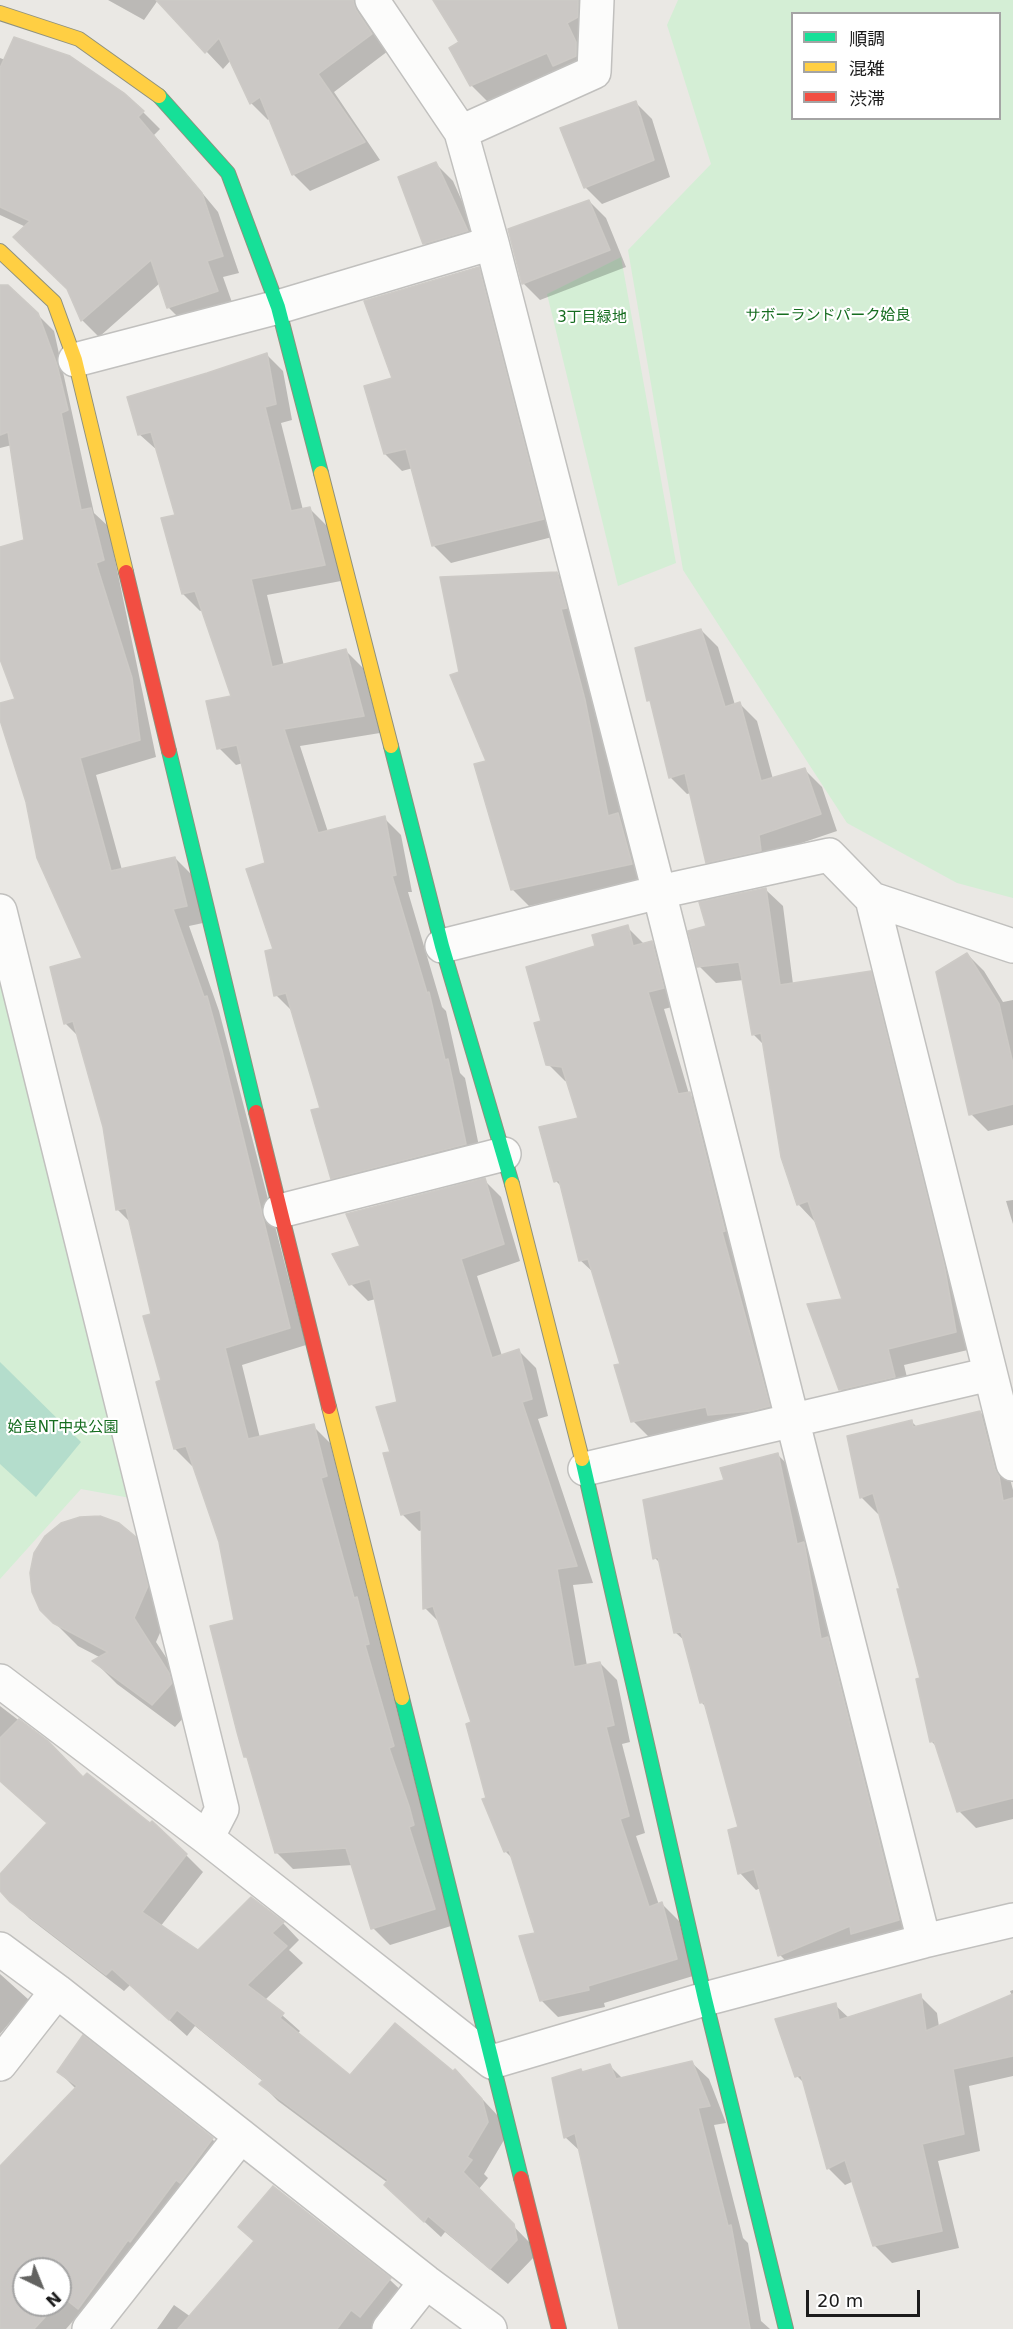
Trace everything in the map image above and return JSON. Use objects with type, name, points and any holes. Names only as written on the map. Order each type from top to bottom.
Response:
[{"type":"street","points":[[372,0],[461,132],[492,243],[659,892],[924,1941]]},
{"type":"street","points":[[461,132],[594,72],[597,0]]},
{"type":"street","points":[[0,13],[79,39],[157,94],[228,173],[278,307],[442,946],[504,1154],[585,1469],[705,1999],[786,2329]]},
{"type":"street","points":[[75,360],[278,307],[492,243]]},
{"type":"street","points":[[0,251],[54,302],[75,360],[280,1211],[559,2329]]},
{"type":"street","points":[[442,946],[659,892],[829,855],[872,899],[1013,946]]},
{"type":"street","points":[[872,899],[1013,1464]]},
{"type":"street","points":[[0,911],[222,1809],[207,1838]]},
{"type":"street","points":[[280,1211],[504,1154]]},
{"type":"street","points":[[585,1469],[990,1374]]},
{"type":"street","points":[[2,1686],[207,1838],[492,2062]]},
{"type":"street","points":[[492,2062],[705,1999],[1013,1920]]},
{"type":"street","points":[[0,1949],[57,1991],[426,2282],[490,2329]]},
{"type":"street","points":[[0,2064],[57,1991]]},
{"type":"street","points":[[89,2329],[241,2136]]},
{"type":"street","points":[[389,2329],[426,2282]]},
{"type":"green space","name":"サボーランドパーク姶良","points":[[678,0],[1013,0],[1013,898],[957,883],[847,823],[683,570],[628,250],[711,164],[667,25]]},
{"type":"green space","name":"3丁目緑地","points":[[621,257],[676,563],[618,586],[547,294]]},
{"type":"green space","name":"姶良NT中央公園","points":[[0,936],[147,1501],[81,1489],[0,1579]]},
{"type":"green space","points":[[0,1362],[81,1442],[36,1497],[0,1464]]},
{"type":"building","points":[[156,0],[353,0],[356,10],[372,34],[318,74],[365,142],[292,175],[260,97],[250,104],[219,38],[205,53]]},
{"type":"building","points":[[433,0],[578,0],[578,17],[567,23],[576,42],[576,56],[553,66],[547,53],[470,86],[449,48],[459,42]]},
{"type":"building","points":[[14,37],[70,56],[124,93],[144,111],[138,117],[202,193],[223,256],[207,261],[218,291],[167,308],[151,260],[81,321],[67,289],[13,237],[30,221],[0,207],[0,68]]},
{"type":"building","points":[[636,101],[654,160],[584,188],[560,128]]},
{"type":"building","points":[[436,162],[468,231],[423,244],[398,177]]},
{"type":"building","points":[[589,200],[610,250],[522,284],[508,229]]},
{"type":"building","points":[[479,267],[544,519],[432,546],[406,449],[384,454],[364,386],[392,378],[364,301]]},
{"type":"building","points":[[0,285],[8,285],[38,313],[57,365],[68,410],[61,413],[81,510],[91,508],[104,560],[96,563],[132,678],[140,740],[80,758],[111,871],[175,857],[187,906],[173,909],[204,997],[207,996],[290,1328],[225,1348],[248,1439],[314,1424],[327,1476],[321,1478],[354,1598],[357,1597],[369,1644],[365,1645],[394,1746],[389,1748],[409,1806],[414,1825],[409,1827],[435,1909],[371,1929],[346,1848],[275,1853],[247,1757],[244,1757],[210,1626],[234,1620],[219,1542],[186,1446],[174,1449],[156,1382],[161,1380],[143,1316],[151,1314],[126,1208],[116,1210],[103,1127],[73,1021],[64,1024],[50,967],[82,958],[37,858],[26,802],[0,720],[0,703],[15,699],[0,659],[0,547],[24,540],[8,432],[0,435]]},
{"type":"building","points":[[267,353],[276,404],[265,407],[291,511],[310,507],[325,565],[251,579],[272,667],[346,649],[364,716],[284,729],[318,833],[385,816],[396,875],[392,876],[427,993],[429,992],[445,1060],[448,1059],[466,1144],[331,1179],[311,1110],[320,1108],[286,993],[274,996],[265,951],[273,949],[246,869],[265,863],[237,745],[217,749],[206,701],[231,696],[195,591],[182,594],[161,518],[175,515],[151,432],[138,435],[127,397]]},
{"type":"building","points":[[557,572],[567,608],[561,609],[585,700],[608,816],[618,813],[632,864],[511,890],[474,764],[486,761],[450,675],[459,672],[440,577]]},
{"type":"building","points":[[701,629],[725,707],[740,702],[761,781],[805,768],[821,814],[759,835],[761,851],[706,863],[685,773],[669,778],[650,700],[647,701],[635,648]]},
{"type":"building","points":[[766,888],[780,985],[871,971],[944,1264],[956,1332],[888,1349],[895,1377],[839,1390],[807,1304],[842,1299],[808,1201],[797,1205],[781,1157],[761,1033],[752,1035],[739,962],[697,967],[688,931],[706,926],[699,902]]},
{"type":"building","points":[[628,925],[633,946],[652,941],[664,988],[648,992],[678,1094],[690,1092],[725,1231],[722,1232],[770,1406],[751,1411],[708,1415],[706,1407],[631,1422],[614,1365],[620,1364],[588,1259],[579,1261],[559,1180],[554,1182],[539,1127],[578,1118],[562,1067],[546,1065],[534,1023],[541,1021],[526,967],[595,946],[592,935]]},
{"type":"building","points":[[967,953],[999,1004],[1013,1064],[1013,1104],[969,1115],[936,972]]},
{"type":"building","points":[[485,1178],[504,1244],[461,1259],[492,1358],[519,1349],[532,1399],[522,1402],[577,1566],[557,1569],[574,1667],[600,1662],[614,1725],[606,1727],[629,1816],[620,1819],[649,1907],[662,1902],[677,1959],[588,1986],[589,1990],[540,2001],[519,1936],[535,1933],[509,1850],[504,1852],[482,1799],[486,1798],[466,1724],[471,1722],[433,1606],[423,1609],[421,1510],[401,1515],[383,1453],[390,1452],[376,1407],[397,1402],[370,1279],[349,1285],[332,1254],[360,1246],[346,1214]]},
{"type":"building","points":[[980,1411],[995,1469],[999,1476],[1003,1501],[1013,1498],[1013,1798],[957,1812],[934,1741],[930,1742],[916,1679],[920,1678],[897,1589],[900,1589],[873,1493],[860,1498],[847,1436],[912,1420],[913,1427]]},
{"type":"building","points":[[778,1453],[797,1544],[804,1542],[821,1639],[828,1637],[899,1920],[851,1934],[850,1926],[778,1956],[754,1869],[738,1874],[728,1830],[738,1827],[704,1702],[700,1703],[681,1632],[674,1633],[658,1557],[653,1559],[643,1500],[724,1480],[720,1468]]},
{"type":"building","points":[[100,1516],[119,1523],[136,1537],[148,1586],[134,1618],[169,1673],[172,1683],[152,1705],[92,1661],[108,1652],[53,1623],[40,1610],[32,1592],[30,1573],[34,1553],[45,1536],[61,1523],[80,1517]]},
{"type":"building","points":[[19,1719],[48,1741],[83,1777],[87,1773],[150,1823],[152,1821],[187,1854],[142,1912],[198,1950],[251,1897],[284,1922],[272,1933],[287,1946],[247,1985],[284,2013],[280,2018],[350,2075],[395,2023],[453,2071],[455,2069],[482,2099],[488,2122],[467,2157],[472,2160],[463,2172],[514,2224],[517,2240],[490,2269],[428,2216],[424,2222],[384,2185],[388,2180],[259,2084],[263,2080],[177,2010],[169,2020],[112,1969],[106,1975],[10,1902],[0,1891],[0,1874],[47,1823],[0,1781],[0,1738]]},
{"type":"building","points":[[921,1994],[926,2031],[1013,1994],[1013,2056],[953,2069],[964,2134],[922,2144],[942,2231],[873,2246],[845,2160],[827,2169],[801,2075],[795,2077],[775,2019],[836,2003],[839,2020]]},
{"type":"building","points":[[83,2035],[213,2138],[180,2183],[176,2180],[130,2242],[128,2240],[78,2309],[72,2304],[72,2257],[12,2257],[12,2317],[45,2317],[34,2329],[0,2329],[0,2166],[77,2086],[57,2072]]},
{"type":"building","points":[[692,2061],[710,2106],[698,2108],[728,2226],[731,2225],[750,2329],[619,2329],[575,2133],[564,2138],[552,2078],[581,2069],[582,2072],[610,2064],[616,2079]]},
{"type":"building","points":[[273,2186],[391,2278],[360,2317],[351,2310],[337,2329],[178,2329],[254,2241],[238,2227]]},
{"type":"traffic: fast","points":[[159,96],[228,173],[278,307],[321,473]]},
{"type":"traffic: fast","points":[[391,746],[442,946],[512,1184]]},
{"type":"traffic: fast","points":[[169,751],[256,1112]]},
{"type":"traffic: fast","points":[[582,1459],[705,1999],[786,2329]]},
{"type":"traffic: fast","points":[[402,1698],[521,2178]]},
{"type":"traffic: slow","points":[[0,13],[79,39],[159,96]]},
{"type":"traffic: slow","points":[[0,251],[54,302],[75,360],[126,572]]},
{"type":"traffic: slow","points":[[321,473],[391,746]]},
{"type":"traffic: slow","points":[[512,1184],[582,1459]]},
{"type":"traffic: slow","points":[[329,1407],[402,1698]]},
{"type":"traffic: jam","points":[[126,572],[169,751]]},
{"type":"traffic: jam","points":[[256,1112],[329,1407]]},
{"type":"traffic: jam","points":[[521,2178],[559,2329]]}]
